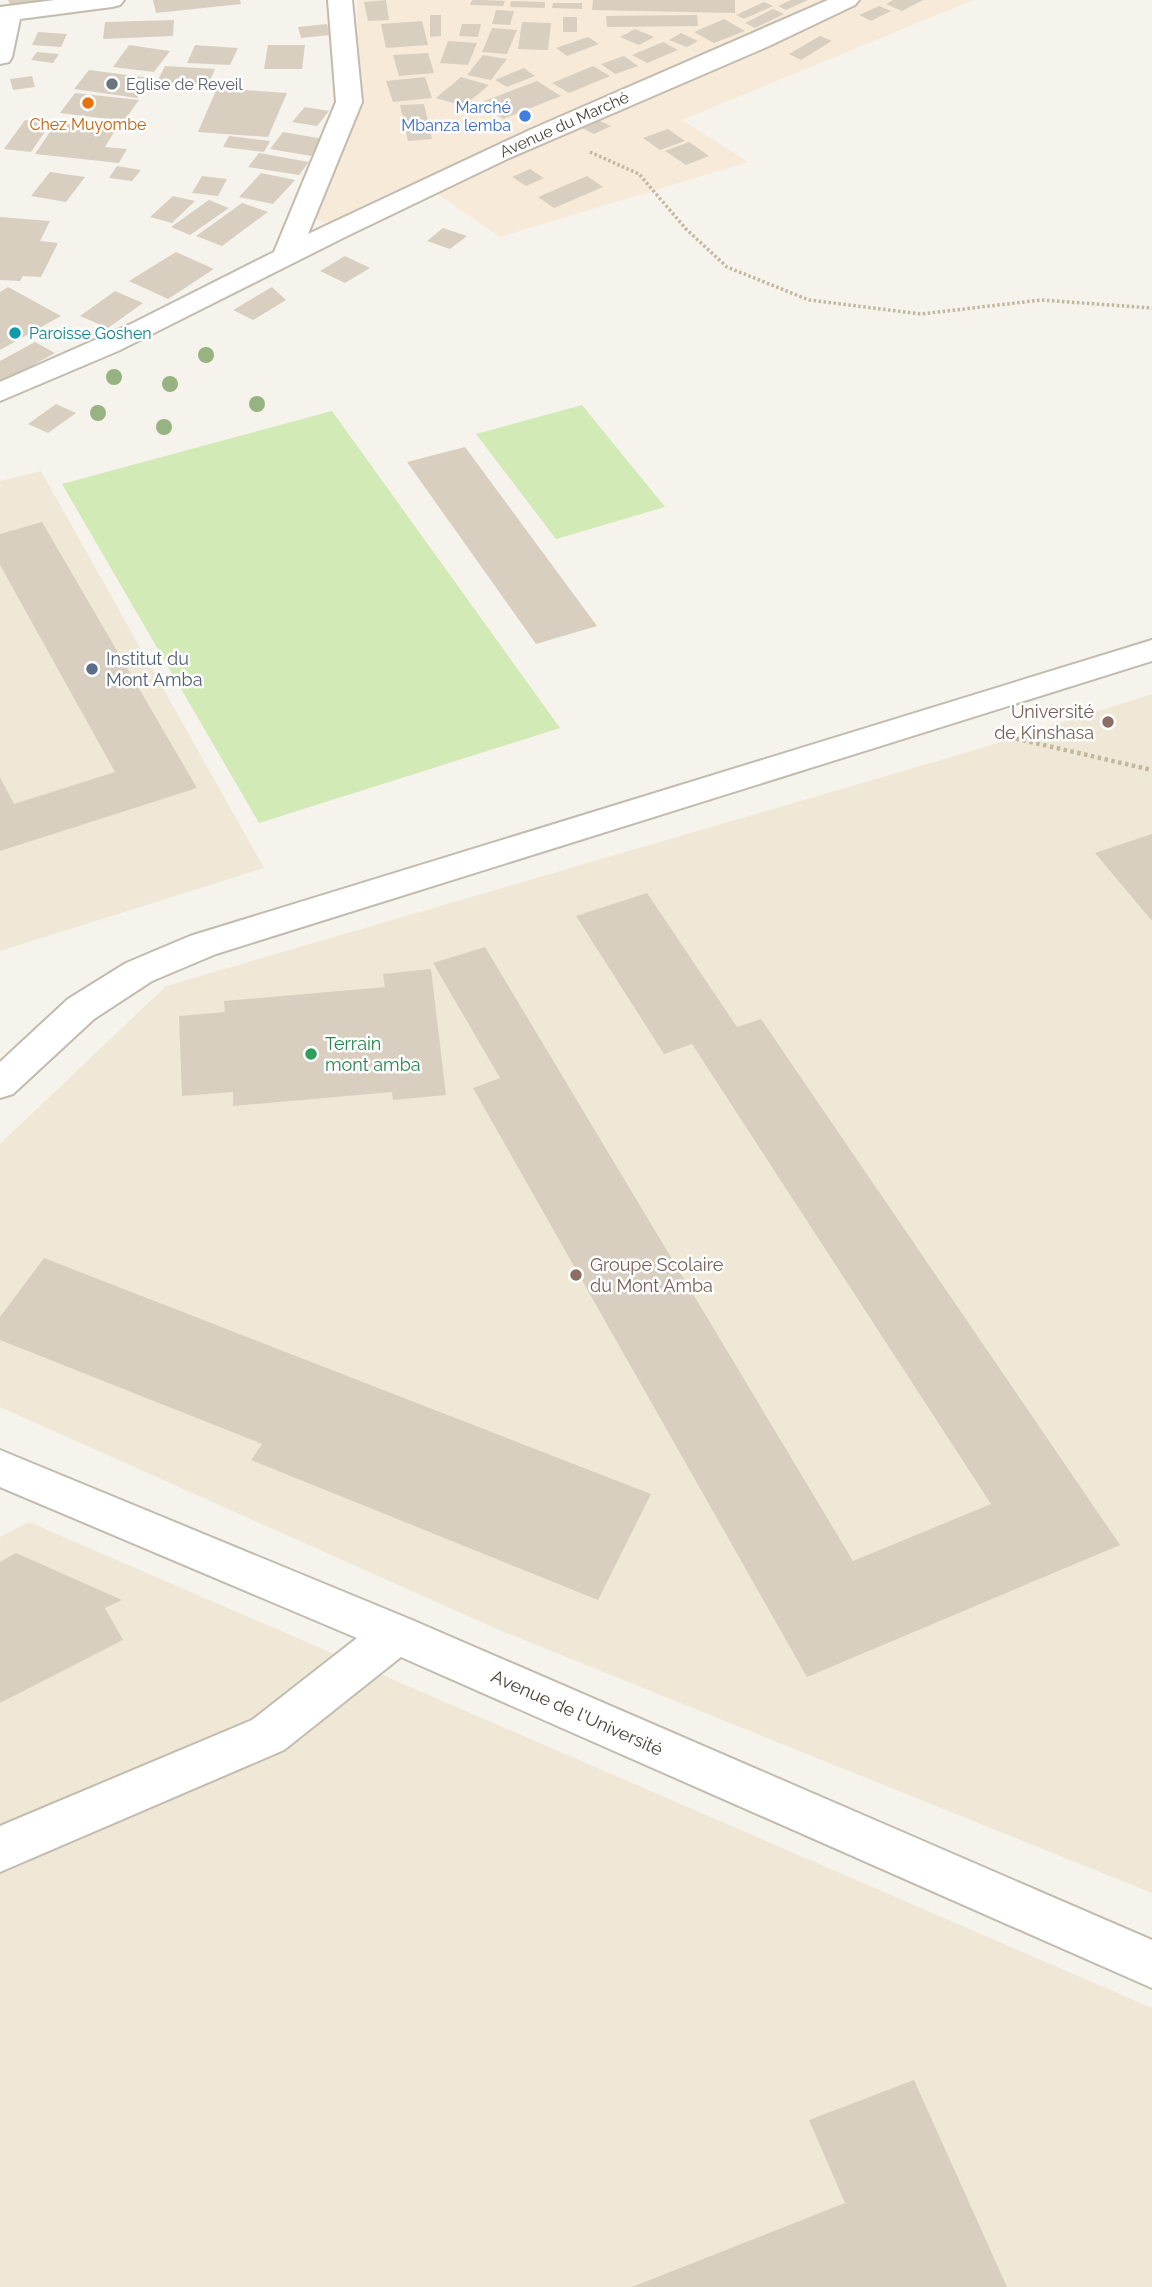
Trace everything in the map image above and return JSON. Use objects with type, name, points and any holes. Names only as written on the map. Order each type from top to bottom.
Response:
[{"type":"street","points":[[0,57],[5,14],[112,0]]},
{"type":"street","points":[[285,257],[349,102],[340,0]]},
{"type":"street","name":"Avenue du Marché","points":[[0,392],[78,362],[285,257],[534,138],[639,90],[772,37],[847,0]]},
{"type":"street","points":[[0,1084],[81,1009],[139,972],[203,945],[1152,650]]},
{"type":"street","name":"Avenue de l'Université","points":[[0,1468],[396,1634],[1152,1964]]},
{"type":"street","points":[[0,1849],[268,1735],[396,1634]]},
{"type":"path","points":[[534,138],[591,153],[639,174],[686,229],[727,267],[809,300],[921,314],[1041,300],[1152,308]]},
{"type":"path","points":[[933,719],[1152,770]]},
{"type":"shaded area","name":"Marché Mbanza lemba","points":[[357,0],[973,0],[682,120],[748,162],[500,237],[419,181],[327,225],[313,217],[360,111]]},
{"type":"shaded area","points":[[41,471],[264,868],[0,951],[0,481]]},
{"type":"shaded area","name":"Groupe Scolaire du Mont Amba","points":[[1152,694],[1152,1893],[499,1630],[0,1407],[0,1144],[166,986],[975,750]]},
{"type":"shaded area","points":[[29,1522],[1152,2008],[1152,2287],[0,2287],[0,1537]]},
{"type":"green space","points":[[582,405],[665,507],[556,539],[476,434]]},
{"type":"green space","points":[[332,411],[560,728],[259,823],[62,484]]},
{"type":"building","points":[[8,0],[53,0],[53,1],[12,8]]},
{"type":"building","points":[[153,0],[240,0],[241,4],[156,13]]},
{"type":"building","points":[[386,0],[389,20],[368,21],[364,2]]},
{"type":"building","points":[[472,0],[505,1],[503,6],[470,5]]},
{"type":"building","points":[[593,0],[735,0],[735,13],[592,10]]},
{"type":"building","points":[[791,0],[808,0],[786,10],[778,6]]},
{"type":"building","points":[[893,0],[923,0],[902,11],[886,4]]},
{"type":"building","points":[[511,1],[545,2],[545,8],[510,7]]},
{"type":"building","points":[[764,2],[773,6],[744,19],[736,15]]},
{"type":"building","points":[[553,3],[582,3],[582,9],[552,8]]},
{"type":"building","points":[[879,6],[891,11],[871,21],[859,15]]},
{"type":"building","points":[[773,9],[784,14],[755,28],[745,23]]},
{"type":"building","points":[[496,10],[514,11],[510,25],[492,24]]},
{"type":"building","points":[[430,15],[441,15],[441,36],[430,37]]},
{"type":"building","points":[[697,15],[698,26],[607,27],[606,16]]},
{"type":"building","points":[[563,17],[577,17],[577,32],[563,32]]},
{"type":"building","points":[[724,19],[745,31],[714,43],[694,32]]},
{"type":"building","points":[[174,20],[173,36],[103,39],[105,22]]},
{"type":"building","points":[[422,21],[428,45],[386,48],[381,24]]},
{"type":"building","points":[[522,22],[551,23],[548,50],[518,49]]},
{"type":"building","points":[[327,24],[330,35],[301,38],[298,27]]},
{"type":"building","points":[[462,24],[481,24],[478,37],[459,36]]},
{"type":"building","points":[[492,28],[517,30],[507,54],[482,52]]},
{"type":"building","points":[[635,29],[654,37],[639,45],[620,37]]},
{"type":"building","points":[[38,32],[67,34],[61,47],[32,45]]},
{"type":"building","points":[[681,33],[698,41],[687,47],[669,40]]},
{"type":"building","points":[[820,36],[832,41],[801,60],[789,54]]},
{"type":"building","points":[[588,37],[599,44],[567,56],[556,48]]},
{"type":"building","points":[[448,41],[477,43],[468,65],[440,63]]},
{"type":"building","points":[[663,42],[678,50],[647,63],[632,55]]},
{"type":"building","points":[[129,45],[170,51],[154,72],[113,67]]},
{"type":"building","points":[[195,45],[238,48],[230,65],[187,63]]},
{"type":"building","points":[[268,45],[305,45],[302,69],[264,69]]},
{"type":"building","points":[[37,52],[59,54],[53,63],[31,60]]},
{"type":"building","points":[[428,53],[434,73],[399,76],[393,55]]},
{"type":"building","points":[[483,55],[507,59],[491,80],[467,75]]},
{"type":"building","points":[[624,56],[638,66],[615,74],[601,64]]},
{"type":"building","points":[[165,66],[215,69],[208,85],[157,82]]},
{"type":"building","points":[[593,66],[610,76],[569,93],[552,83]]},
{"type":"building","points":[[524,68],[535,76],[507,87],[495,80]]},
{"type":"building","name":"Eglise de Reveil","points":[[89,70],[151,78],[137,98],[74,89]]},
{"type":"building","points":[[32,76],[35,87],[13,90],[10,79]]},
{"type":"building","points":[[425,77],[432,98],[393,102],[386,81]]},
{"type":"building","points":[[461,77],[489,85],[464,106],[436,98]]},
{"type":"building","points":[[537,81],[561,96],[503,119],[479,103]]},
{"type":"building","points":[[217,88],[287,93],[268,137],[198,132]]},
{"type":"building","points":[[75,93],[139,100],[124,121],[60,113]]},
{"type":"building","points":[[424,104],[432,139],[408,141],[400,105]]},
{"type":"building","points":[[305,107],[329,111],[317,126],[292,122]]},
{"type":"building","points":[[25,120],[51,123],[31,152],[4,149]]},
{"type":"building","points":[[598,120],[611,126],[594,134],[582,128]]},
{"type":"building","points":[[56,123],[116,129],[105,147],[127,149],[119,163],[35,154]]},
{"type":"building","points":[[668,129],[685,141],[660,150],[643,138]]},
{"type":"building","points":[[283,132],[324,139],[311,156],[270,149]]},
{"type":"building","points":[[229,136],[270,141],[264,152],[223,147]]},
{"type":"building","points":[[689,142],[709,156],[686,165],[665,151]]},
{"type":"building","points":[[259,153],[309,162],[299,175],[248,167]]},
{"type":"building","points":[[117,166],[141,170],[132,181],[109,178]]},
{"type":"building","points":[[530,169],[544,178],[526,186],[512,177]]},
{"type":"building","points":[[50,172],[85,177],[66,202],[31,196]]},
{"type":"building","points":[[261,173],[295,180],[273,204],[239,197]]},
{"type":"building","points":[[202,176],[227,179],[218,196],[192,193]]},
{"type":"building","points":[[587,176],[603,187],[554,208],[538,197]]},
{"type":"building","points":[[173,196],[195,201],[172,223],[150,217]]},
{"type":"building","points":[[209,200],[229,208],[190,235],[171,227]]},
{"type":"building","points":[[242,203],[268,212],[222,246],[196,236]]},
{"type":"building","points":[[0,217],[50,221],[40,241],[58,243],[41,277],[23,276],[20,281],[0,280]]},
{"type":"building","points":[[443,228],[467,236],[450,249],[427,241]]},
{"type":"building","points":[[176,252],[214,269],[168,299],[129,281]]},
{"type":"building","points":[[345,256],[370,268],[345,283],[320,271]]},
{"type":"building","name":"Paroisse Goshen","points":[[8,287],[61,316],[0,350],[0,292]]},
{"type":"building","points":[[272,287],[286,300],[253,320],[233,310]]},
{"type":"building","points":[[115,291],[143,303],[108,328],[80,316]]},
{"type":"building","points":[[35,342],[55,353],[0,383],[0,361]]},
{"type":"building","points":[[56,404],[76,413],[48,433],[28,424]]},
{"type":"building","points":[[465,447],[597,626],[536,644],[407,462]]},
{"type":"building","name":"Institut du Mont Amba","points":[[42,522],[197,788],[0,851],[0,777],[14,804],[115,772],[0,565],[0,534]]},
{"type":"building","points":[[1152,834],[1152,921],[1095,853]]},
{"type":"building","points":[[647,893],[737,1027],[761,1019],[1120,1545],[807,1677],[473,1088],[500,1078],[433,963],[485,947],[853,1561],[991,1504],[692,1044],[664,1054],[576,916]]},
{"type":"building","name":"Terrain mont amba","points":[[431,969],[446,1095],[393,1100],[392,1092],[233,1106],[233,1092],[182,1096],[179,1016],[225,1012],[224,1001],[385,987],[383,974]]},
{"type":"building","points":[[44,1258],[651,1494],[598,1600],[251,1460],[262,1444],[0,1340],[0,1317]]},
{"type":"building","points":[[16,1553],[122,1600],[105,1608],[123,1640],[0,1703],[0,1562]]},
{"type":"building","points":[[914,2080],[1007,2287],[632,2287],[845,2203],[809,2120]]},
{"type":"place","name":"Eglise de Reveil","points":[[112,84]]},
{"type":"place","name":"Chez Muyombe","points":[[88,103]]},
{"type":"place","name":"Marché Mbanza lemba","points":[[525,116]]},
{"type":"place","name":"Paroisse Goshen","points":[[15,333]]},
{"type":"place","name":"Institut du Mont Amba","points":[[92,669]]},
{"type":"place","name":"Université de Kinshasa","points":[[1108,722]]},
{"type":"place","name":"Terrain mont amba","points":[[311,1054]]},
{"type":"place","name":"Groupe Scolaire du Mont Amba","points":[[576,1275]]}]
